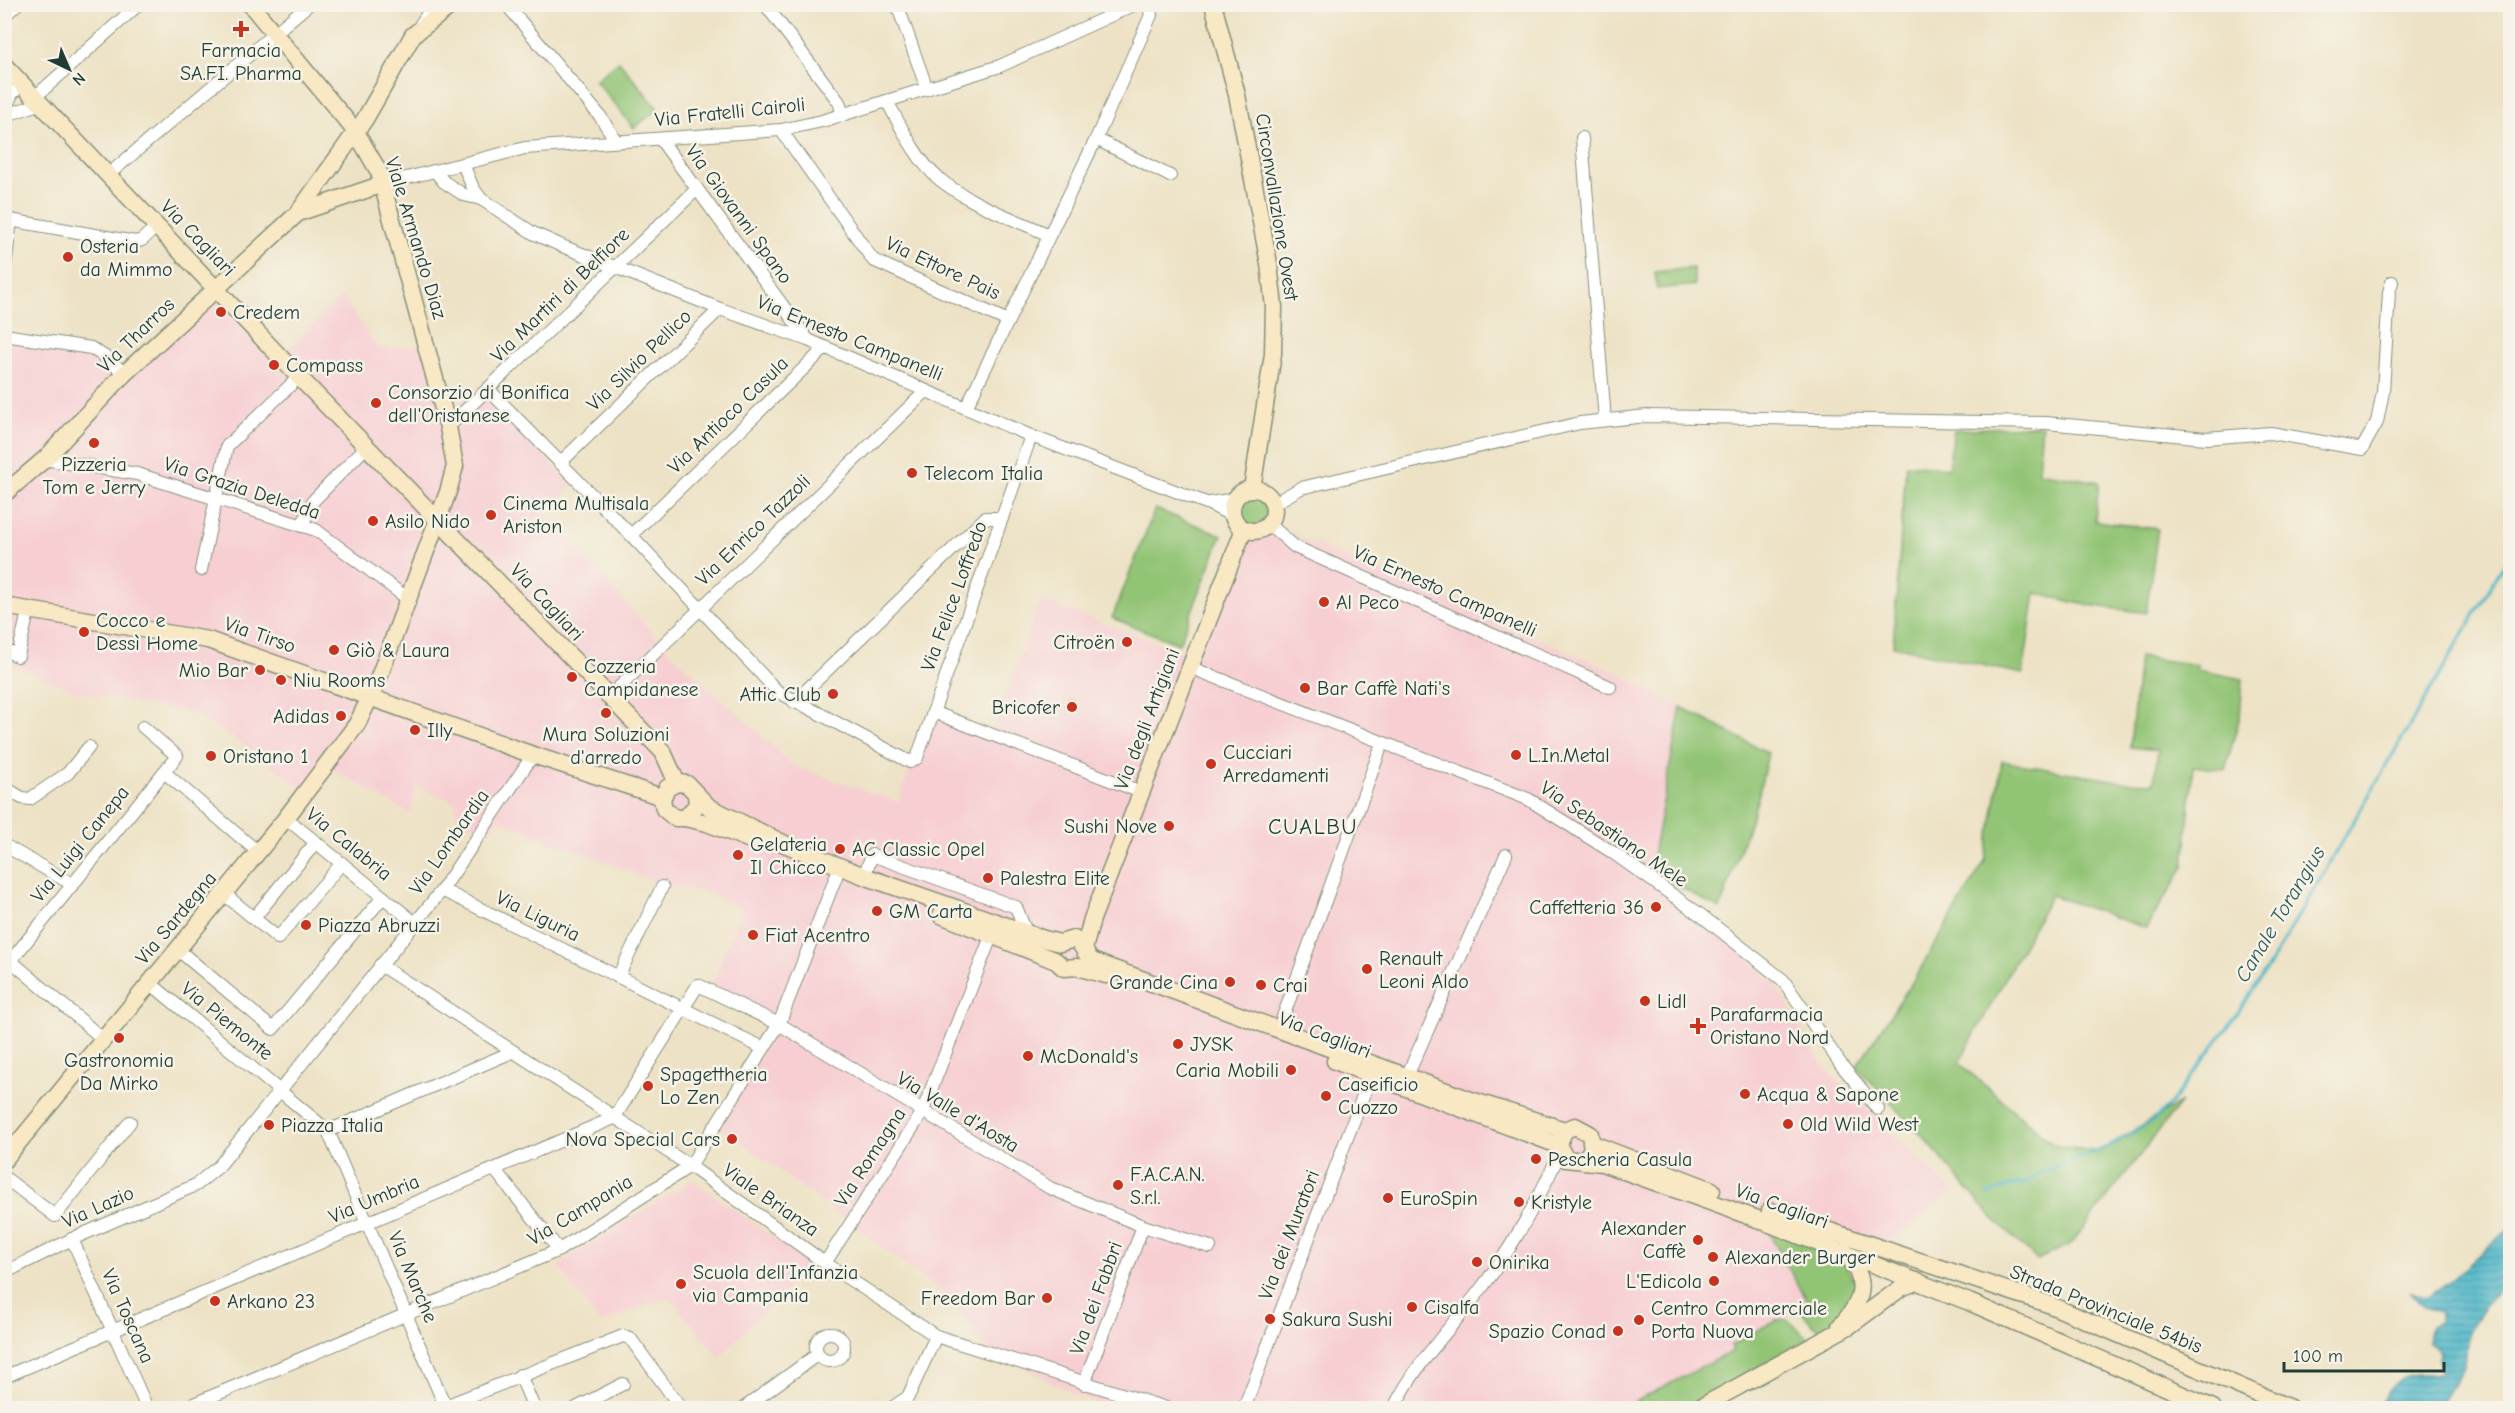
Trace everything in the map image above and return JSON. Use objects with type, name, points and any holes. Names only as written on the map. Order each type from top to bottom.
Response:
[{"type":"main road","name":"Viale Armando Diaz","points":[[250,4],[356,132],[383,184],[448,427],[455,466],[408,599]]},
{"type":"main road","points":[[413,35],[453,4]]},
{"type":"main road","name":"Circonvallazione Ovest","points":[[1213,4],[1237,95],[1269,264],[1274,307],[1273,354],[1252,489]]},
{"type":"main road","name":"Via Tharros","points":[[6,493],[44,459],[124,374],[298,213],[356,132],[413,35]]},
{"type":"main road","name":"Via Cagliari","points":[[4,65],[299,377],[438,518],[608,698],[663,752],[677,783]]},
{"type":"main road","name":"Via Tharros","points":[[298,213],[383,184]]},
{"type":"main road","points":[[314,190],[316,201],[325,204]]},
{"type":"main road","points":[[1252,489],[1265,493],[1273,504],[1274,514],[1269,524],[1257,531],[1237,515],[1242,492],[1252,489]]},
{"type":"main road","name":"Via degli Artigiani","points":[[1082,957],[1090,924],[1189,667],[1237,515]]},
{"type":"main road","name":"Via Sardegna","points":[[4,1160],[336,756],[371,697],[408,599]]},
{"type":"main road","name":"Via Tirso","points":[[4,606],[28,612],[208,640],[533,755],[662,797]]},
{"type":"main road","points":[[677,783],[687,784],[696,794],[697,805],[685,818],[675,818],[667,813],[662,804],[662,797],[667,788],[677,783]]},
{"type":"main road","name":"Via Cagliari","points":[[696,794],[709,807],[749,829],[864,876],[1027,934],[1063,941],[1077,941],[1082,957],[1141,988],[1371,1075],[1561,1142]]},
{"type":"main road","name":"Via Cagliari","points":[[685,818],[707,823],[992,934],[1056,960],[1065,968],[1082,957],[1092,960],[1468,1099],[1561,1142],[1566,1159],[1602,1163],[1836,1244]]},
{"type":"main road","points":[[1056,960],[1055,953],[1063,941],[1090,924]]},
{"type":"main road","name":"Via Cagliari","points":[[1561,1142],[1581,1127],[1590,1134],[1593,1144],[1836,1244]]},
{"type":"main road","points":[[1580,1160],[1592,1150],[1593,1144]]},
{"type":"main road","points":[[1836,1244],[2213,1408]]},
{"type":"main road","points":[[1833,1334],[1853,1312],[1861,1287],[1858,1269],[1836,1244]]},
{"type":"main road","name":"Strada Provinciale 54bis","points":[[1836,1244],[1978,1282],[2048,1304],[2290,1408]]},
{"type":"main road","points":[[1699,1408],[1849,1326],[1901,1288],[1917,1281]]},
{"type":"street","points":[[4,16],[17,4]]},
{"type":"street","points":[[4,116],[33,106],[37,99],[139,4]]},
{"type":"street","points":[[108,176],[309,4]]},
{"type":"street","points":[[413,35],[434,4]]},
{"type":"street","points":[[506,4],[600,116],[616,141]]},
{"type":"street","points":[[765,4],[839,102],[843,115]]},
{"type":"street","points":[[897,4],[927,88]]},
{"type":"street","name":"Via Fratelli Cairoli","points":[[383,184],[525,148],[781,130],[843,115],[1000,66],[1136,4]]},
{"type":"street","points":[[966,408],[1096,139],[1151,15],[1148,4]]},
{"type":"street","points":[[4,111],[12,94],[22,83]]},
{"type":"street","points":[[887,101],[906,137],[937,178],[964,195],[1049,235]]},
{"type":"street","name":"Via Ettore Pais","points":[[781,130],[873,260],[1008,321]]},
{"type":"street","points":[[1582,138],[1605,420]]},
{"type":"street","points":[[1096,139],[1170,176]]},
{"type":"street","name":"Via Giovanni Spano","points":[[661,140],[808,340]]},
{"type":"street","name":"Via Ernesto Campanelli","points":[[463,164],[473,188],[482,199],[534,233],[616,269],[808,340],[1031,436],[1237,515]]},
{"type":"street","name":"Via Ernesto Campanelli","points":[[435,171],[444,182],[464,195],[482,199]]},
{"type":"street","name":"Via Martiri di Belfiore","points":[[448,427],[616,269],[697,189]]},
{"type":"street","points":[[4,274],[8,219],[135,242],[142,240],[157,226]]},
{"type":"street","points":[[1273,504],[1301,488],[1580,423],[1647,416],[2046,423],[2206,438],[2271,433],[2362,450],[2377,422],[2383,392],[2389,292],[2392,282]]},
{"type":"street","name":"Via Silvio Pellico","points":[[560,463],[720,309]]},
{"type":"street","points":[[4,334],[91,348],[110,360],[124,374]]},
{"type":"street","name":"Via Antioco Casula","points":[[631,535],[825,348]]},
{"type":"street","points":[[201,570],[227,446],[299,377]]},
{"type":"street","points":[[489,390],[631,535],[777,691],[794,702],[985,518],[1002,518]]},
{"type":"street","name":"Via Enrico Tazzoli","points":[[608,698],[926,391]]},
{"type":"street","name":"Via Felice Loffredo","points":[[794,702],[908,762],[917,758],[1031,436]]},
{"type":"street","points":[[302,526],[313,501],[367,446]]},
{"type":"street","name":"Via Grazia Deledda","points":[[44,459],[137,474],[216,501],[316,530],[408,599]]},
{"type":"street","name":"Via Ernesto Campanelli","points":[[1269,524],[1295,547],[1611,687]]},
{"type":"street","points":[[4,650],[18,656],[28,612]]},
{"type":"street","name":"Via Sebastiano Mele","points":[[1189,667],[1527,799],[1612,852],[1702,916],[1784,980],[1842,1066],[1878,1108]]},
{"type":"street","points":[[933,712],[1141,792]]},
{"type":"street","name":"Via Luigi Canepa","points":[[7,962],[177,756],[143,727]]},
{"type":"street","points":[[1279,1028],[1382,744]]},
{"type":"street","points":[[4,787],[22,798],[30,798],[68,773],[89,747]]},
{"type":"street","name":"Via Lombardia","points":[[281,1090],[441,890],[533,755]]},
{"type":"street","points":[[164,772],[258,852]]},
{"type":"street","name":"Via Calabria","points":[[286,818],[415,923]]},
{"type":"street","points":[[254,918],[316,842]]},
{"type":"street","points":[[4,845],[72,884]]},
{"type":"street","points":[[1407,1076],[1506,855]]},
{"type":"street","points":[[223,893],[278,938],[342,863]]},
{"type":"street","name":"Via Campania","points":[[184,1408],[559,1250],[690,1166],[779,1024],[837,874]]},
{"type":"street","points":[[618,977],[662,887]]},
{"type":"street","name":"Via Liguria","points":[[441,890],[764,1048]]},
{"type":"street","points":[[177,949],[273,1029],[383,897]]},
{"type":"street","name":"Via Romagna","points":[[825,1263],[922,1113],[992,934]]},
{"type":"street","points":[[7,962],[103,1039]]},
{"type":"street","name":"Viale Brianza","points":[[380,965],[690,1166],[825,1263],[936,1336],[1166,1408]]},
{"type":"street","name":"Via Piemonte","points":[[149,982],[281,1090]]},
{"type":"street","name":"Via Valle d'Aosta","points":[[683,1008],[698,985],[779,1024],[922,1113],[1050,1188],[1143,1226],[1210,1247]]},
{"type":"street","points":[[614,1118],[683,1008]]},
{"type":"street","points":[[281,1090],[328,1131],[513,1052]]},
{"type":"street","name":"Via dei Muratori","points":[[1244,1408],[1371,1075]]},
{"type":"street","name":"Via Lazio","points":[[4,1273],[72,1239],[196,1185],[207,1177],[281,1090]]},
{"type":"street","name":"Via Umbria","points":[[4,1377],[614,1118]]},
{"type":"street","points":[[4,1177],[55,1216],[130,1122]]},
{"type":"street","name":"Via Marche","points":[[328,1131],[408,1314],[442,1407]]},
{"type":"street","points":[[1394,1408],[1411,1378],[1479,1292],[1549,1176],[1561,1142]]},
{"type":"street","points":[[1549,1176],[1580,1160]]},
{"type":"street","points":[[495,1170],[559,1250]]},
{"type":"street","name":"Via dei Fabbri","points":[[1084,1384],[1143,1226]]},
{"type":"street","name":"Via Toscana","points":[[72,1239],[147,1408]]},
{"type":"street","points":[[442,1407],[626,1336],[681,1408]]},
{"type":"street","points":[[892,1408],[908,1397],[936,1336]]},
{"type":"street","points":[[744,1408],[818,1354]]},
{"type":"street","points":[[520,1375],[534,1408]]},
{"type":"street","points":[[576,1408],[623,1384]]},
{"type":"shaded area","points":[[211,295],[277,360],[342,296],[379,349],[433,345],[453,410],[478,387],[572,486],[542,512],[671,653],[794,766],[898,802],[931,711],[991,734],[1040,600],[1193,656],[1246,515],[1612,670],[1681,707],[1650,871],[1775,983],[1822,1065],[1952,1191],[1892,1240],[1734,1354],[1631,1408],[1118,1408],[1082,1398],[986,1348],[946,1295],[714,1122],[779,1026],[711,985],[742,910],[710,893],[663,885],[498,819],[490,830],[456,820],[456,803],[417,786],[410,814],[331,768],[303,790],[252,750],[191,713],[73,691],[5,661],[5,337],[52,342],[128,374]]},
{"type":"shaded area","name":"Scuola dell'Infanzia via Campania","points":[[692,1180],[806,1261],[807,1268],[719,1357],[673,1302],[667,1300],[659,1300],[601,1324],[559,1268],[560,1263]]},
{"type":"green space","points":[[619,61],[658,109],[634,128],[595,80]]},
{"type":"green space","points":[[1693,268],[1695,285],[1657,289],[1655,272]]},
{"type":"green space","points":[[2042,425],[2038,472],[2099,482],[2095,521],[2158,529],[2146,613],[2081,604],[2035,593],[2023,674],[1893,646],[1906,464],[1948,468],[1954,430]]},
{"type":"green space","points":[[1251,498],[1257,499],[1265,507],[1265,519],[1257,527],[1251,528],[1245,527],[1237,519],[1236,513],[1237,507],[1245,499]]},
{"type":"green space","points":[[1155,509],[1222,535],[1179,644],[1112,618]]},
{"type":"green space","points":[[2139,657],[2198,665],[2197,670],[2243,679],[2240,716],[2225,770],[2193,766],[2184,867],[2146,928],[2051,895],[1959,1063],[2054,1145],[2098,1152],[2181,1102],[2071,1244],[2037,1260],[1991,1216],[1920,1133],[1856,1067],[1913,981],[1985,861],[2002,761],[2123,782],[2154,783],[2158,750],[2130,747]]},
{"type":"green space","points":[[1681,707],[1768,753],[1758,798],[1720,909],[1650,871]]},
{"type":"green space","points":[[1767,1229],[1841,1257],[1856,1284],[1838,1323],[1822,1333],[1801,1312],[1807,1302]]},
{"type":"green space","points":[[1787,1319],[1809,1339],[1684,1408],[1623,1408],[1733,1351],[1731,1345],[1776,1320]]},
{"type":"water","points":[[2510,1227],[2510,1277],[2502,1283],[2468,1332],[2465,1365],[2439,1408],[2377,1408],[2388,1391],[2406,1376],[2435,1375],[2441,1371],[2438,1350],[2428,1343],[2430,1327],[2439,1322],[2440,1312],[2423,1307],[2410,1292],[2427,1298],[2452,1280]]},
{"type":"waterway","name":"Canale Torangius","points":[[1987,1194],[2016,1184],[2024,1184],[2040,1173],[2110,1146],[2153,1121],[2170,1104],[2233,1020],[2276,954],[2510,554]]},
{"type":"place","name":"Farmacia SA.FI. Pharma","points":[[241,29]]},
{"type":"place","name":"Osteria da Mimmo","points":[[68,257]]},
{"type":"place","name":"Credem","points":[[221,312]]},
{"type":"place","name":"Compass","points":[[274,365]]},
{"type":"place","name":"Consorzio di Bonifica dell'Oristanese","points":[[376,403]]},
{"type":"place","name":"Pizzeria Tom e Jerry","points":[[94,443]]},
{"type":"place","name":"Telecom Italia","points":[[912,473]]},
{"type":"place","name":"Cinema Multisala Ariston","points":[[491,515]]},
{"type":"place","name":"Asilo Nido","points":[[373,521]]},
{"type":"place","name":"Al Peco","points":[[1324,602]]},
{"type":"place","name":"Cocco e Dessì Home","points":[[84,632]]},
{"type":"place","name":"Citroën","points":[[1127,642]]},
{"type":"place","name":"Giò & Laura","points":[[334,650]]},
{"type":"place","name":"Mio Bar","points":[[260,670]]},
{"type":"place","name":"Cozzeria Campidanese","points":[[572,677]]},
{"type":"place","name":"Niu Rooms","points":[[281,680]]},
{"type":"place","name":"Bar Caffè Nati's","points":[[1305,688]]},
{"type":"place","name":"Attic Club","points":[[833,694]]},
{"type":"place","name":"Bricofer","points":[[1072,707]]},
{"type":"place","name":"Mura Soluzioni d'arredo","points":[[606,713]]},
{"type":"place","name":"Adidas","points":[[341,716]]},
{"type":"place","name":"Illy","points":[[415,730]]},
{"type":"place","name":"L.In.Metal","points":[[1516,755]]},
{"type":"place","name":"Oristano 1","points":[[211,756]]},
{"type":"place","name":"Cucciari Arredamenti","points":[[1211,764]]},
{"type":"place","name":"Sushi Nove","points":[[1169,826]]},
{"type":"place","name":"AC Classic Opel","points":[[840,849]]},
{"type":"place","name":"Gelateria Il Chicco","points":[[738,855]]},
{"type":"place","name":"Palestra Elite","points":[[988,878]]},
{"type":"place","name":"Caffetteria 36","points":[[1656,907]]},
{"type":"place","name":"GM Carta","points":[[877,911]]},
{"type":"place","name":"Piazza Abruzzi","points":[[306,925]]},
{"type":"place","name":"Fiat Acentro","points":[[753,935]]},
{"type":"place","name":"Renault Leoni Aldo","points":[[1367,969]]},
{"type":"place","name":"Grande Cina","points":[[1230,982]]},
{"type":"place","name":"Crai","points":[[1261,985]]},
{"type":"place","name":"Lidl","points":[[1645,1001]]},
{"type":"place","name":"Parafarmacia Oristano Nord","points":[[1698,1026]]},
{"type":"place","name":"Gastronomia Da Mirko","points":[[119,1038]]},
{"type":"place","name":"JYSK","points":[[1178,1044]]},
{"type":"place","name":"McDonald's","points":[[1028,1056]]},
{"type":"place","name":"Caria Mobili","points":[[1291,1070]]},
{"type":"place","name":"Spagettheria Lo Zen","points":[[648,1086]]},
{"type":"place","name":"Acqua & Sapone","points":[[1745,1094]]},
{"type":"place","name":"Caseificio Cuozzo","points":[[1326,1096]]},
{"type":"place","name":"Old Wild West","points":[[1788,1124]]},
{"type":"place","name":"Piazza Italia","points":[[269,1125]]},
{"type":"place","name":"Nova Special Cars","points":[[732,1139]]},
{"type":"place","name":"Pescheria Casula","points":[[1536,1159]]},
{"type":"place","name":"F.A.C.A.N. S.r.l.","points":[[1118,1185]]},
{"type":"place","name":"EuroSpin","points":[[1388,1198]]},
{"type":"place","name":"Kristyle","points":[[1519,1202]]},
{"type":"place","name":"Alexander Caffè","points":[[1698,1240]]},
{"type":"place","name":"Alexander Burger","points":[[1713,1257]]},
{"type":"place","name":"Onirika","points":[[1477,1262]]},
{"type":"place","name":"L'Edicola","points":[[1714,1281]]},
{"type":"place","name":"Scuola dell'Infanzia via Campania","points":[[681,1284]]},
{"type":"place","name":"Freedom Bar","points":[[1047,1298]]},
{"type":"place","name":"Arkano 23","points":[[215,1301]]},
{"type":"place","name":"Cisalfa","points":[[1412,1307]]},
{"type":"place","name":"Sakura Sushi","points":[[1270,1319]]},
{"type":"place","name":"Centro Commerciale Porta Nuova","points":[[1639,1320]]},
{"type":"place","name":"Spazio Conad","points":[[1618,1331]]},
{"type":"district","name":"CUALBU","points":[[1313,827]]}]
